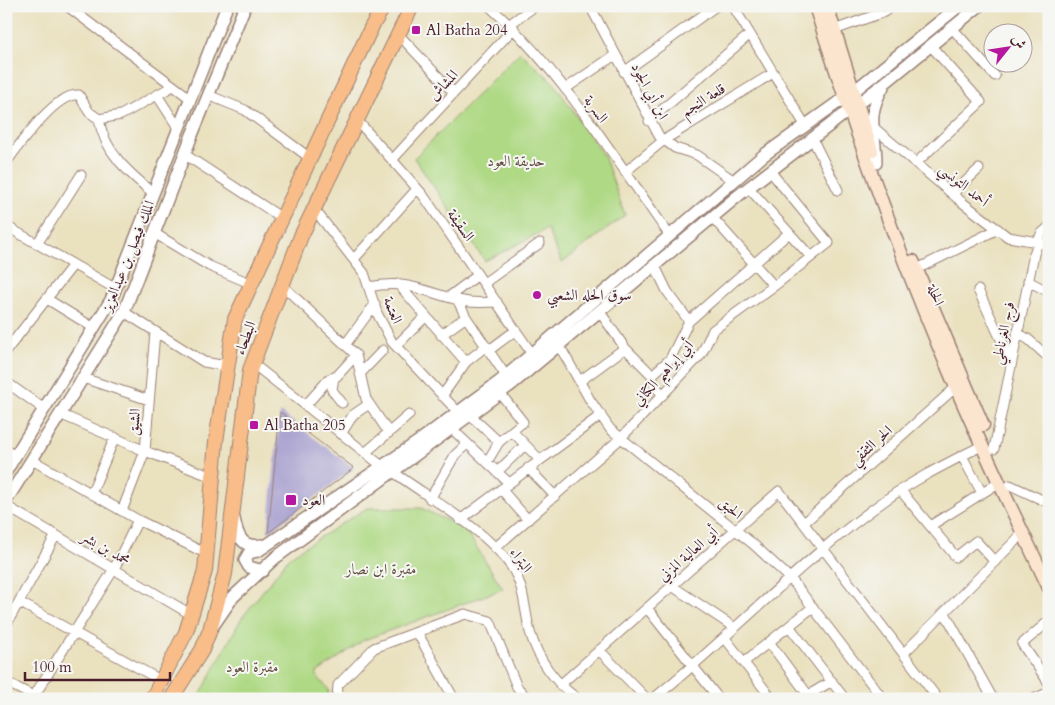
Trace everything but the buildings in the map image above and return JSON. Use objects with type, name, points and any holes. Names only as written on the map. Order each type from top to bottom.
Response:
[{"type":"main road","name":"البطحاء","points":[[152,699],[186,632],[205,571],[215,478],[216,441],[235,319],[372,26],[384,6]]},
{"type":"main road","name":"البطحاء","points":[[171,699],[202,650],[210,630],[225,574],[252,363],[314,209],[412,6]]},
{"type":"main road","name":"الحلة","points":[[815,6],[849,94]]},
{"type":"main road","name":"الحلة","points":[[827,6],[853,108],[899,249],[956,387],[988,447]]},
{"type":"main road","name":"الحلة","points":[[853,108],[988,447],[1049,570]]},
{"type":"main road","name":"الحلة","points":[[1005,484],[1023,533],[1049,588]]},
{"type":"street","points":[[67,6],[191,99]]},
{"type":"street","name":"الملك فيصل بن عبدالعزيز","points":[[6,470],[11,453],[44,409],[111,300],[227,6]]},
{"type":"street","name":"الملك فيصل بن عبدالعزيز","points":[[6,501],[124,312],[184,154],[245,6]]},
{"type":"street","name":"السربة","points":[[489,6],[512,27],[565,89],[670,236]]},
{"type":"street","name":"المشاش","points":[[392,160],[454,94],[512,27],[535,6]]},
{"type":"street","name":"ابن أبي الجود","points":[[590,6],[649,121],[664,140],[675,148],[697,155],[734,181]]},
{"type":"street","points":[[624,72],[716,6]]},
{"type":"street","points":[[733,6],[805,125]]},
{"type":"street","points":[[834,30],[876,10],[892,6]]},
{"type":"street","points":[[210,630],[233,597],[275,558],[387,469],[464,413],[764,155],[849,94],[959,6]]},
{"type":"street","points":[[263,571],[249,567],[245,560],[249,553],[258,551],[451,428],[464,413],[500,392],[600,312],[712,217],[886,82],[979,6]]},
{"type":"street","points":[[952,28],[995,76]]},
{"type":"street","points":[[398,34],[454,94]]},
{"type":"street","points":[[649,121],[750,34]]},
{"type":"street","points":[[916,163],[981,102],[931,46]]},
{"type":"street","points":[[565,89],[615,55]]},
{"type":"street","name":"قلعة النجم","points":[[625,172],[664,140],[774,73]]},
{"type":"street","points":[[876,162],[872,126],[874,102],[886,82]]},
{"type":"street","points":[[99,119],[121,115],[173,86]]},
{"type":"street","points":[[6,163],[21,143],[57,103],[72,94],[79,95],[89,112],[99,119],[102,135],[112,153],[128,173],[153,193]]},
{"type":"street","points":[[157,95],[178,129]]},
{"type":"street","points":[[208,95],[245,110],[310,158]]},
{"type":"street","name":"السقيفة","points":[[356,119],[418,188],[532,354]]},
{"type":"street","name":"أحمد التونسي","points":[[872,126],[952,194],[1008,237],[1038,242],[1049,246]]},
{"type":"street","points":[[812,138],[838,190]]},
{"type":"street","points":[[184,154],[282,218]]},
{"type":"street","points":[[952,194],[979,169]]},
{"type":"street","name":"أبي إبراهيم الكتاني","points":[[495,548],[621,438],[701,355],[713,330],[829,243],[770,171]]},
{"type":"street","points":[[37,244],[81,175]]},
{"type":"street","points":[[354,259],[418,188]]},
{"type":"street","points":[[748,188],[811,257]]},
{"type":"street","name":"العتمة","points":[[314,209],[354,259],[369,287],[377,313],[396,346],[442,396],[499,442]]},
{"type":"street","points":[[712,217],[774,286]]},
{"type":"street","points":[[6,226],[116,289]]},
{"type":"street","name":"فرج الغرناطي","points":[[988,447],[1011,361],[1038,242],[1041,234],[1049,227]]},
{"type":"street","points":[[917,269],[998,229]]},
{"type":"street","points":[[154,233],[209,266],[252,284]]},
{"type":"street","points":[[652,375],[670,359],[689,320],[789,233]]},
{"type":"street","points":[[484,283],[540,243]]},
{"type":"street","points":[[6,351],[73,264]]},
{"type":"street","points":[[655,266],[667,291],[689,320]]},
{"type":"street","points":[[453,298],[478,275]]},
{"type":"street","points":[[1028,280],[1049,292]]},
{"type":"street","points":[[369,287],[390,283],[469,302],[496,302]]},
{"type":"street","points":[[398,284],[466,362]]},
{"type":"street","points":[[282,285],[356,355],[369,404],[389,433]]},
{"type":"street","points":[[978,290],[1011,361]]},
{"type":"street","points":[[453,298],[506,376]]},
{"type":"street","points":[[47,299],[94,328]]},
{"type":"street","points":[[345,345],[375,304]]},
{"type":"street","points":[[124,312],[204,362],[214,366],[226,362],[229,357]]},
{"type":"street","points":[[600,312],[625,348],[652,375],[654,386],[663,395]]},
{"type":"street","points":[[396,346],[426,316]]},
{"type":"street","points":[[441,335],[466,318]]},
{"type":"street","points":[[442,396],[466,362],[485,347],[492,348],[516,330]]},
{"type":"street","name":"الشيق","points":[[122,511],[146,451],[155,332]]},
{"type":"street","points":[[1017,333],[1028,339],[1049,358]]},
{"type":"street","name":"الحبق","points":[[559,345],[600,416],[610,429],[736,530],[791,579],[883,699]]},
{"type":"street","points":[[580,381],[625,348]]},
{"type":"street","points":[[360,374],[383,350]]},
{"type":"street","points":[[305,406],[329,379],[334,377],[356,355]]},
{"type":"street","name":"البتراء","points":[[252,363],[365,453],[487,539],[511,566],[522,585],[530,632],[541,660],[560,684],[578,699]]},
{"type":"street","points":[[334,377],[332,390],[342,403]]},
{"type":"street","points":[[83,378],[149,400]]},
{"type":"street","points":[[6,382],[44,409]]},
{"type":"street","name":"الحر الثقفي","points":[[804,523],[956,387]]},
{"type":"street","points":[[487,462],[499,442],[523,422],[500,392]]},
{"type":"street","points":[[341,434],[353,415],[369,404]]},
{"type":"street","points":[[60,414],[215,478]]},
{"type":"street","points":[[365,453],[409,415]]},
{"type":"street","points":[[460,520],[600,416]]},
{"type":"street","points":[[451,428],[497,472],[528,520]]},
{"type":"street","points":[[512,431],[540,460]]},
{"type":"street","points":[[91,494],[114,437]]},
{"type":"street","points":[[430,499],[455,455],[467,444]]},
{"type":"street","points":[[497,472],[525,445]]},
{"type":"street","points":[[654,699],[666,695],[724,638],[824,548],[901,490],[962,456],[988,447]]},
{"type":"street","points":[[962,456],[982,494]]},
{"type":"street","points":[[32,460],[138,520],[207,554]]},
{"type":"street","points":[[528,468],[555,496]]},
{"type":"street","points":[[930,526],[982,494],[1005,484],[1049,503]]},
{"type":"street","points":[[901,490],[956,557],[976,541],[995,562]]},
{"type":"street","name":"أبي العالية المزني","points":[[560,684],[779,491],[938,699]]},
{"type":"street","name":"محمد بن بشر","points":[[6,506],[192,615]]},
{"type":"street","points":[[233,515],[238,537],[246,545],[258,546],[270,543]]},
{"type":"street","points":[[6,682],[23,695],[37,697],[114,569],[138,520]]},
{"type":"street","points":[[904,653],[1023,533]]},
{"type":"street","points":[[6,625],[56,535]]},
{"type":"street","points":[[672,586],[735,628]]},
{"type":"street","points":[[19,602],[162,681]]},
{"type":"street","points":[[744,662],[813,607]]},
{"type":"street","points":[[647,608],[719,699]]},
{"type":"street","points":[[945,613],[993,699]]},
{"type":"street","points":[[338,699],[338,685],[374,648],[465,614],[490,621],[517,687],[528,699]]},
{"type":"street","points":[[1049,621],[1022,644],[1049,683]]},
{"type":"street","points":[[789,626],[846,699]]},
{"type":"street","points":[[417,632],[454,699]]},
{"type":"street","points":[[724,638],[772,699]]},
{"type":"street","points":[[769,642],[805,697],[832,681]]},
{"type":"street","points":[[600,650],[647,699]]},
{"type":"street","points":[[1034,699],[1049,692]]},
{"type":"green space","name":"حديقة العود","points":[[520,52],[554,83],[605,158],[625,215],[562,263],[547,229],[485,261],[414,158]]},
{"type":"green space","name":"مقبرة ابن نصار","points":[[367,508],[421,508],[465,529],[503,589],[364,640],[315,674],[329,690],[328,699],[198,699],[241,619],[290,556]]},
{"type":"place","name":"Al Batha 204","points":[[416,30]]},
{"type":"place","name":"سوق الحله الشعبي","points":[[537,295]]},
{"type":"place","name":"Al Batha 205","points":[[254,425]]},
{"type":"place","name":"العود","points":[[291,500]]},
{"type":"park label","name":"مقبرة العود","points":[[252,667]]}]
